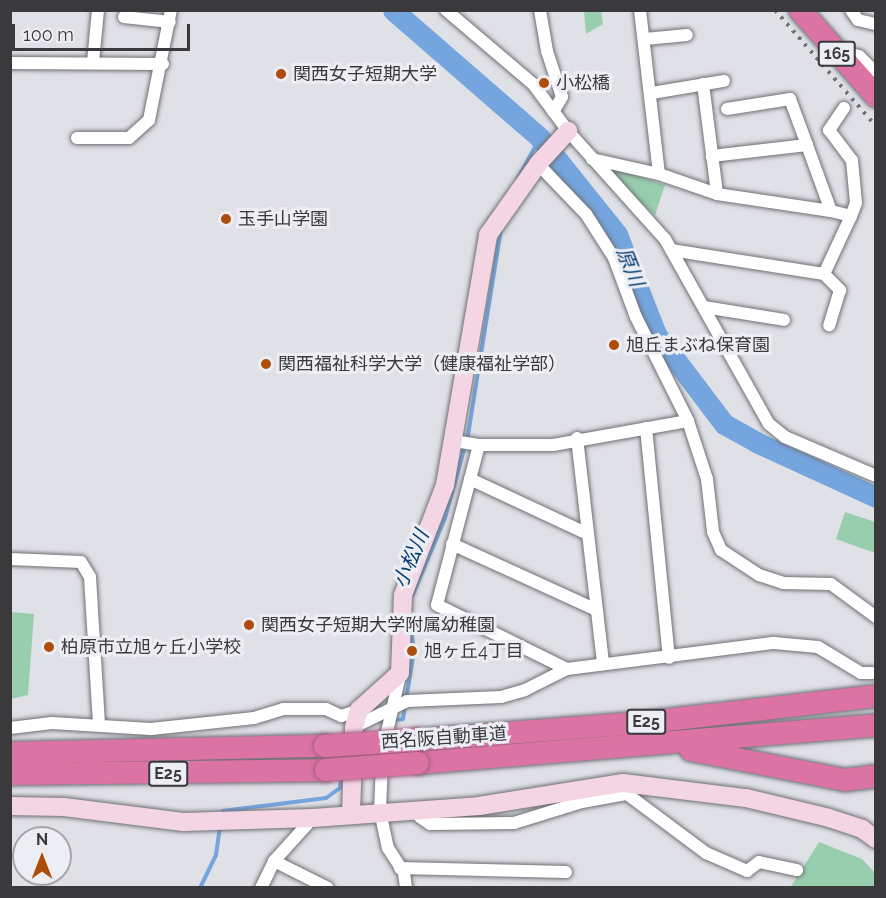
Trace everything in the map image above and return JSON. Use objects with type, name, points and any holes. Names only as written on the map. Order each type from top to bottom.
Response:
[{"type":"highway","name":"165","points":[[800,10],[876,96]]},
{"type":"highway","name":"西名阪自動車道","points":[[10,753],[325,746],[417,740],[649,722],[876,696]]},
{"type":"highway","name":"西名阪自動車道","points":[[10,774],[326,770],[664,745],[876,725]]},
{"type":"highway","points":[[664,745],[845,780],[876,776]]},
{"type":"street","points":[[93,62],[98,10]]},
{"type":"street","points":[[446,10],[532,84],[553,112],[564,134],[592,159],[671,250],[769,424],[785,437],[876,476]]},
{"type":"street","points":[[540,10],[547,51],[562,97],[553,112]]},
{"type":"street","points":[[640,10],[652,93],[659,174]]},
{"type":"street","points":[[851,10],[858,20],[876,24]]},
{"type":"street","points":[[77,138],[129,138],[149,120],[163,64],[170,16],[124,17]]},
{"type":"street","points":[[645,39],[687,35]]},
{"type":"street","points":[[835,51],[859,56],[876,73]]},
{"type":"street","points":[[10,63],[163,64]]},
{"type":"street","points":[[652,93],[724,81]]},
{"type":"street","points":[[703,84],[717,194]]},
{"type":"street","points":[[727,109],[790,99],[831,212]]},
{"type":"street","points":[[824,274],[856,203],[852,160],[829,130],[844,108]]},
{"type":"street","points":[[406,888],[400,868],[388,848],[380,811],[380,780],[391,709],[400,673],[403,595],[445,485],[488,235],[540,161],[564,134]]},
{"type":"street","points":[[712,156],[807,145]]},
{"type":"street","points":[[592,159],[659,174],[717,194],[851,216]]},
{"type":"street","points":[[540,161],[586,214],[614,258],[636,317],[688,421],[707,479],[713,532],[721,550],[759,575],[783,583],[831,584],[876,618]]},
{"type":"street","points":[[671,250],[824,274],[840,290],[829,326]]},
{"type":"street","points":[[704,307],[784,320]]},
{"type":"street","points":[[454,441],[479,445],[553,445],[577,438],[688,421]]},
{"type":"street","points":[[646,428],[669,658]]},
{"type":"street","points":[[577,438],[603,664]]},
{"type":"street","points":[[479,445],[437,605],[567,669]]},
{"type":"street","points":[[470,479],[588,534]]},
{"type":"street","points":[[452,544],[597,610]]},
{"type":"street","points":[[10,559],[81,562],[90,577],[99,725]]},
{"type":"street","points":[[10,728],[52,723],[152,729],[254,718],[283,710],[326,709],[341,716],[357,718],[391,709],[407,701],[501,697],[525,690],[567,669],[774,643],[818,647],[861,673],[876,673]]},
{"type":"street","points":[[351,814],[357,718],[400,673]]},
{"type":"street","points":[[10,806],[64,807],[183,822],[313,818],[419,808],[479,806],[634,784],[746,798],[829,818],[862,829],[876,839]]},
{"type":"street","points":[[419,808],[420,817],[430,824],[514,823],[582,802],[627,794],[706,853],[747,871],[759,862],[797,870]]},
{"type":"street","points":[[261,888],[274,861],[313,818]]},
{"type":"street","points":[[274,861],[328,888]]},
{"type":"street","points":[[400,868],[566,872]]},
{"type":"green space","points":[[584,11],[601,11],[603,24],[586,34]]},
{"type":"green space","points":[[612,168],[665,185],[655,215],[609,173]]},
{"type":"green space","points":[[845,512],[875,522],[875,553],[836,539]]},
{"type":"green space","points":[[11,612],[34,614],[28,695],[11,699]]},
{"type":"green space","points":[[819,842],[862,859],[875,873],[875,887],[790,888]]},
{"type":"waterway","name":"原川","points":[[393,10],[540,138],[617,234],[656,334],[724,424],[756,442],[876,497]]},
{"type":"waterway","name":"小松川","points":[[517,180],[540,138]]},
{"type":"waterway","name":"小松川","points":[[413,594],[445,518],[468,435],[501,230]]},
{"type":"waterway","name":"小松川","points":[[377,721],[403,719],[414,650],[410,624]]},
{"type":"waterway","name":"小松川","points":[[222,816],[223,811],[326,798],[340,788],[341,777]]},
{"type":"waterway","name":"小松川","points":[[200,888],[216,855],[220,826]]},
{"type":"railway","points":[[775,10],[876,126]]},
{"type":"place","name":"関西女子短期大学","points":[[281,74]]},
{"type":"place","name":"小松橋","points":[[544,83]]},
{"type":"place","name":"玉手山学園","points":[[226,219]]},
{"type":"place","name":"旭丘まぶね保育園","points":[[614,345]]},
{"type":"place","name":"関西福祉科学大学（健康福祉学部）","points":[[266,364]]},
{"type":"place","name":"関西女子短期大学附属幼稚園","points":[[249,625]]},
{"type":"place","name":"柏原市立旭ヶ丘小学校","points":[[49,647]]},
{"type":"place","name":"旭ヶ丘4丁目","points":[[412,651]]}]
